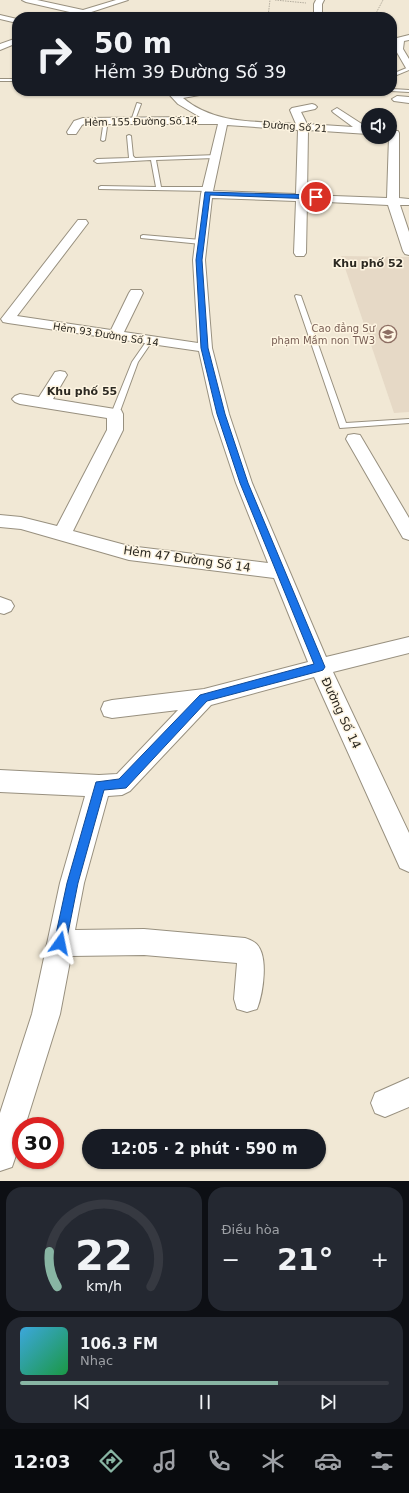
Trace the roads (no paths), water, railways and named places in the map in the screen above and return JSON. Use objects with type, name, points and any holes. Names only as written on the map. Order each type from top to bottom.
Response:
[{"type":"street","points":[[33,0],[82,12],[124,0]]},
{"type":"street","points":[[318,12],[319,2]]},
{"type":"street","points":[[2,18],[12,20]]},
{"type":"street","points":[[409,38],[400,40],[399,49],[409,67]]},
{"type":"street","points":[[0,47],[12,42]]},
{"type":"street","points":[[177,96],[201,115],[219,121]]},
{"type":"street","points":[[398,99],[409,100]]},
{"type":"street","points":[[300,253],[302,127],[295,110],[312,107]]},
{"type":"street","points":[[337,111],[361,128]]},
{"type":"street","name":"Hẻm 155 Đường Số 14","points":[[72,132],[80,122],[106,120],[219,121]]},
{"type":"street","name":"Đường Số 21","points":[[219,121],[361,131]]},
{"type":"street","name":"Đường Số 14","points":[[219,121],[199,260],[205,348],[223,421],[244,483],[320,667],[409,860]]},
{"type":"street","points":[[395,144],[393,201],[409,251]]},
{"type":"street","points":[[208,192],[409,202]]},
{"type":"street","name":"Hẻm 93 Đường Số 14","points":[[82,223],[8,319],[205,348]]},
{"type":"street","points":[[115,334],[136,293]]},
{"type":"street","points":[[43,403],[60,375]]},
{"type":"street","points":[[20,399],[116,414],[115,430],[62,534]]},
{"type":"street","points":[[354,439],[409,533]]},
{"type":"street","name":"Hẻm 47 Đường Số 14","points":[[0,521],[21,523],[129,553],[281,572]]},
{"type":"street","points":[[112,709],[204,698],[409,645]]},
{"type":"street","points":[[0,781],[99,786],[122,784],[204,698]]},
{"type":"street","points":[[0,1156],[46,1014],[72,883],[99,786]]},
{"type":"street","points":[[60,943],[151,943],[245,951],[248,953],[251,966],[247,999]]},
{"type":"lane","points":[[397,73],[409,67]]},
{"type":"lane","points":[[0,80],[12,80]]},
{"type":"lane","points":[[397,90],[409,91]]},
{"type":"lane","points":[[133,120],[139,104]]},
{"type":"lane","points":[[103,140],[106,120]]},
{"type":"lane","points":[[129,136],[132,157],[135,160]]},
{"type":"lane","points":[[97,162],[215,156]]},
{"type":"lane","points":[[153,159],[159,188]]},
{"type":"lane","points":[[101,188],[159,188],[208,192]]},
{"type":"lane","points":[[143,237],[201,242]]},
{"type":"lane","points":[[298,296],[343,426],[409,421]]},
{"type":"lane","points":[[116,414],[135,362],[150,340]]},
{"type":"place","name":"Cao đẳng Sư phạm Mầm non TW3","points":[[388,334]]},
{"type":"district","name":"Khu phố 52","points":[[368,263]]},
{"type":"district","name":"Khu phố 55","points":[[82,391]]}]
